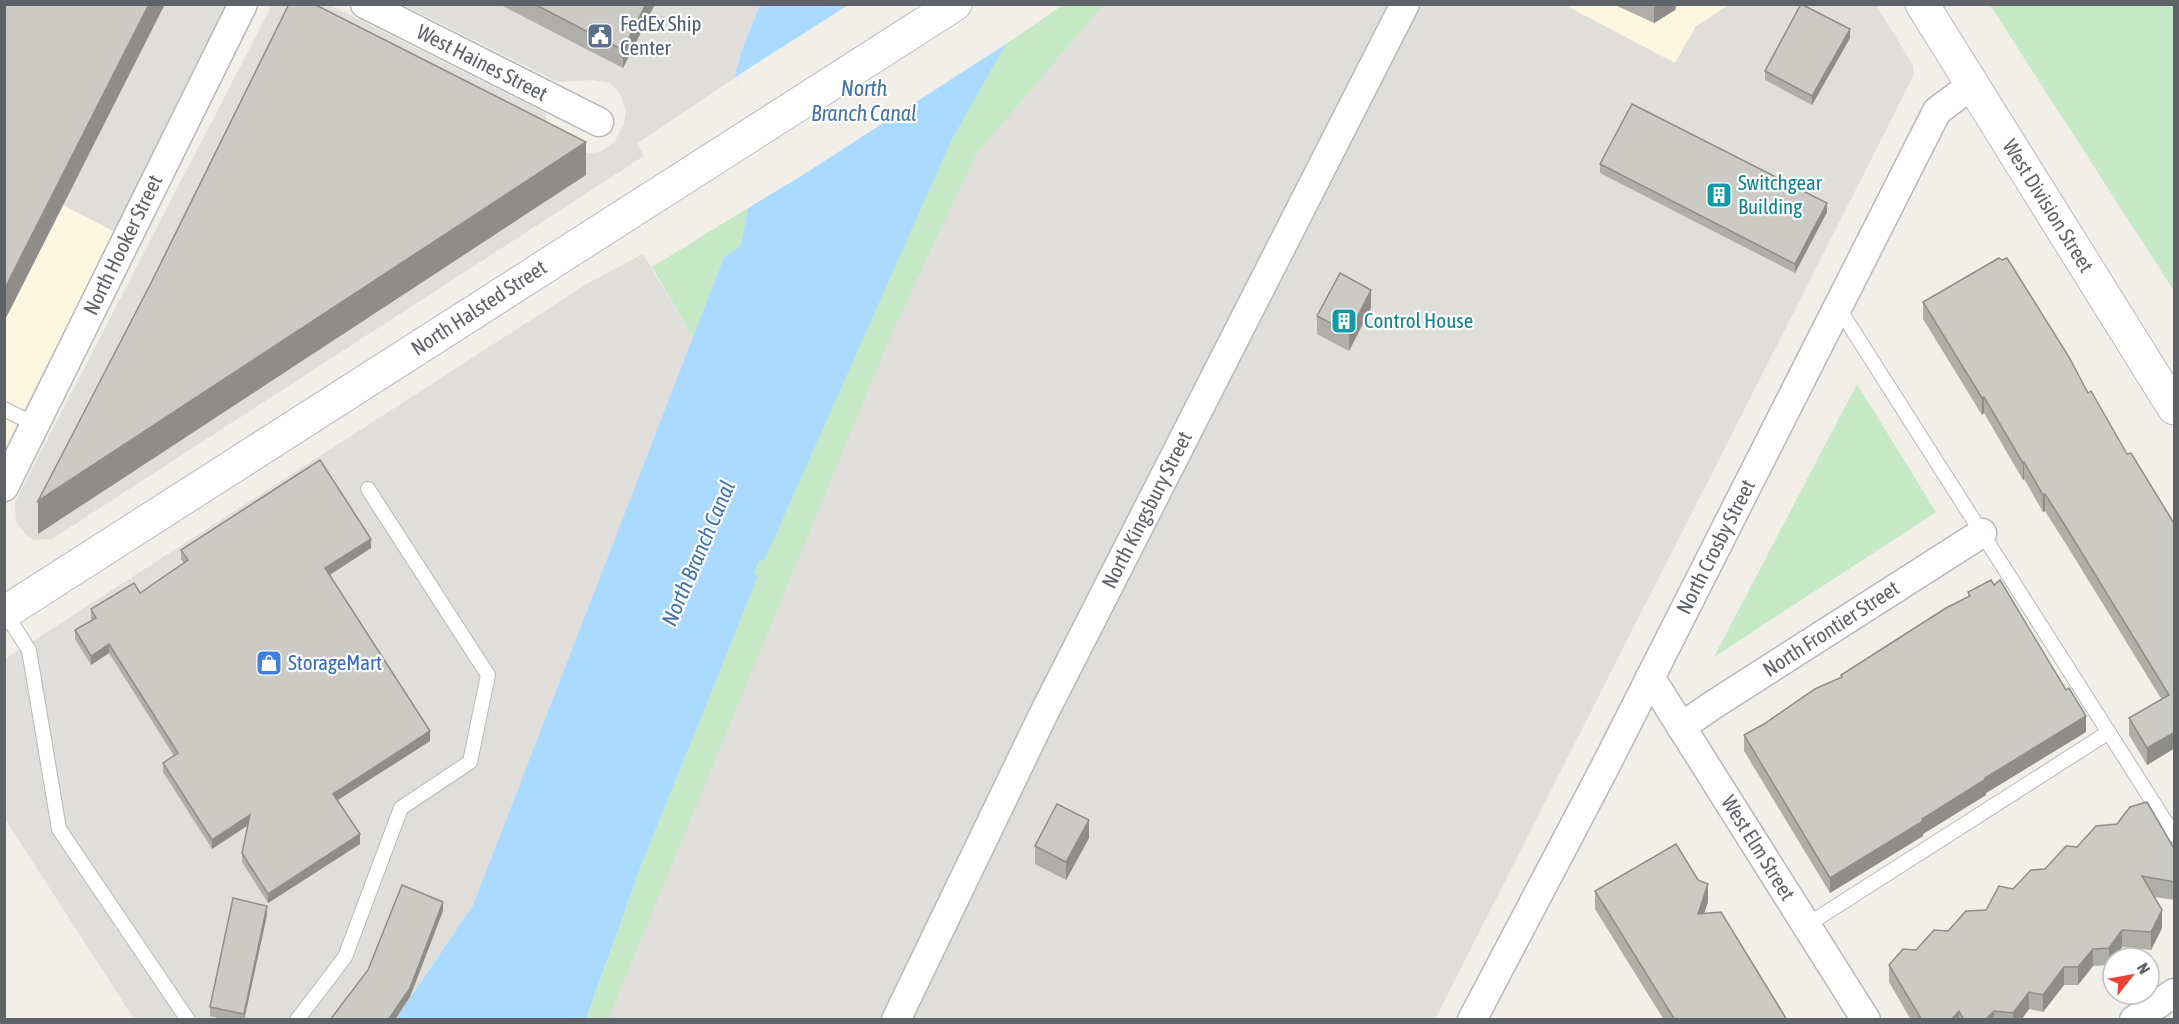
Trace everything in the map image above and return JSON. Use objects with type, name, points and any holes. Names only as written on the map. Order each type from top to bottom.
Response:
[{"type":"main road","name":"North Halsted Street","points":[[5,612],[955,4]]},
{"type":"main road","name":"West Division Street","points":[[1922,4],[2175,408]]},
{"type":"street","name":"North Hooker Street","points":[[4,487],[243,4]]},
{"type":"street","name":"West Haines Street","points":[[366,4],[599,122]]},
{"type":"street","name":"North Kingsbury Street","points":[[896,1020],[1050,702],[1405,4]]},
{"type":"street","name":"North Crosby Street","points":[[1472,1020],[1650,677],[1937,111],[1972,85]]},
{"type":"street","name":"North Frontier Street","points":[[1682,728],[1713,705],[1982,533]]},
{"type":"street","name":"West Elm Street","points":[[1650,677],[1866,1020]]},
{"type":"street","points":[[2134,1020],[2175,993]]},
{"type":"lane","points":[[1838,307],[2175,835]]},
{"type":"lane","points":[[4,409],[34,424]]},
{"type":"lane","points":[[297,1020],[345,957],[401,808],[470,762],[488,675],[368,489]]},
{"type":"lane","points":[[5,612],[29,650],[59,829],[188,1020]]},
{"type":"lane","points":[[1807,925],[2109,732]]},
{"type":"shaded area","points":[[1563,4],[1675,63],[1696,26],[1729,5],[1876,5],[1913,65],[1914,75],[1435,1019],[586,1020],[760,559],[764,560],[951,141],[1006,44],[1063,5]]},
{"type":"shaded area","points":[[4,5],[229,5],[115,232],[63,205]]},
{"type":"shaded area","points":[[272,5],[330,5],[545,113],[551,132],[583,154],[600,152],[614,142],[624,124],[626,110],[620,94],[610,83],[593,80],[558,82],[404,5],[760,5],[744,44],[734,78],[637,144],[644,156],[52,539],[34,540],[27,536],[16,522],[15,502]]},
{"type":"shaded area","points":[[1563,5],[1729,5],[1696,26],[1675,63]]},
{"type":"shaded area","points":[[5,175],[115,232],[5,446]]},
{"type":"shaded area","points":[[643,254],[693,338],[473,905],[395,1019],[134,1019],[5,819],[5,659],[590,282]]},
{"type":"green space","points":[[1063,5],[1103,5],[976,154],[893,330],[608,1019],[586,1020],[641,866],[758,576],[753,574],[760,559],[764,560],[951,141],[1006,44]]},
{"type":"green space","points":[[1990,5],[2174,5],[2174,291]]},
{"type":"green space","points":[[748,208],[741,246],[724,257],[693,338],[652,267]]},
{"type":"green space","points":[[1857,384],[1936,512],[1714,657]]},
{"type":"water","name":"North Branch Canal","points":[[760,5],[981,5],[1006,44],[951,141],[764,561],[760,559],[753,574],[758,576],[641,866],[586,1019],[395,1020],[473,905],[724,257],[741,246],[748,208],[798,178],[734,78],[744,44]]},
{"type":"pier","points":[[848,5],[981,5],[1006,44],[798,178],[734,78]]},
{"type":"building","points":[[4,4],[149,4],[4,290]]},
{"type":"building","points":[[289,4],[314,4],[586,142],[38,501],[151,283]]},
{"type":"building","points":[[534,4],[646,4],[623,50]]},
{"type":"building","points":[[1801,4],[1850,29],[1812,96],[1765,71]]},
{"type":"building","name":"Switchgear Building","points":[[1632,104],[1827,203],[1795,264],[1600,164]]},
{"type":"building","points":[[1999,258],[2002,260],[2007,258],[2069,357],[2088,393],[2091,391],[2127,454],[2131,453],[2175,525],[2175,732],[2147,748],[2129,718],[2169,695],[2066,527],[2045,494],[2043,495],[1923,302]]},
{"type":"building","points":[[1340,273],[1371,290],[1349,333],[1317,316]]},
{"type":"building","name":"StorageMart","points":[[320,460],[371,539],[325,568],[430,731],[333,794],[360,834],[268,894],[242,853],[250,815],[212,840],[163,763],[178,753],[109,644],[91,656],[75,630],[96,618],[91,609],[134,583],[140,593],[188,560],[181,550]]},
{"type":"building","points":[[1991,580],[1994,585],[2000,580],[2066,690],[2069,688],[2086,716],[1830,878],[1744,735],[1815,689],[1842,677],[1841,675],[1946,608],[1970,596],[1968,592]]},
{"type":"building","points":[[2147,802],[2175,850],[2175,882],[2142,876],[2162,910],[2151,932],[2122,930],[2110,946],[2093,949],[2078,967],[2064,967],[2043,995],[2029,992],[2013,1013],[1994,1011],[1985,1020],[1964,1020],[1959,1011],[1951,1020],[1922,1020],[1889,965],[1903,949],[1916,950],[1934,930],[1948,931],[1966,911],[1986,910],[1999,886],[2013,889],[2031,870],[2045,869],[2066,846],[2077,847],[2096,826],[2117,824],[2130,807]]},
{"type":"building","points":[[1057,804],[1089,820],[1066,862],[1035,846]]},
{"type":"building","points":[[1676,844],[1698,880],[1708,884],[1698,914],[1721,912],[1787,1020],[1675,1020],[1595,891]]},
{"type":"building","points":[[402,885],[443,902],[410,988],[388,1020],[330,1020],[368,970]]},
{"type":"building","points":[[233,898],[267,906],[244,1014],[210,1007]]},
{"type":"place","name":"FedEx Ship Center","points":[[600,36]]},
{"type":"place","name":"Switchgear Building","points":[[1719,195]]},
{"type":"place","name":"Control House","points":[[1344,321]]},
{"type":"place","name":"StorageMart","points":[[269,663]]}]
